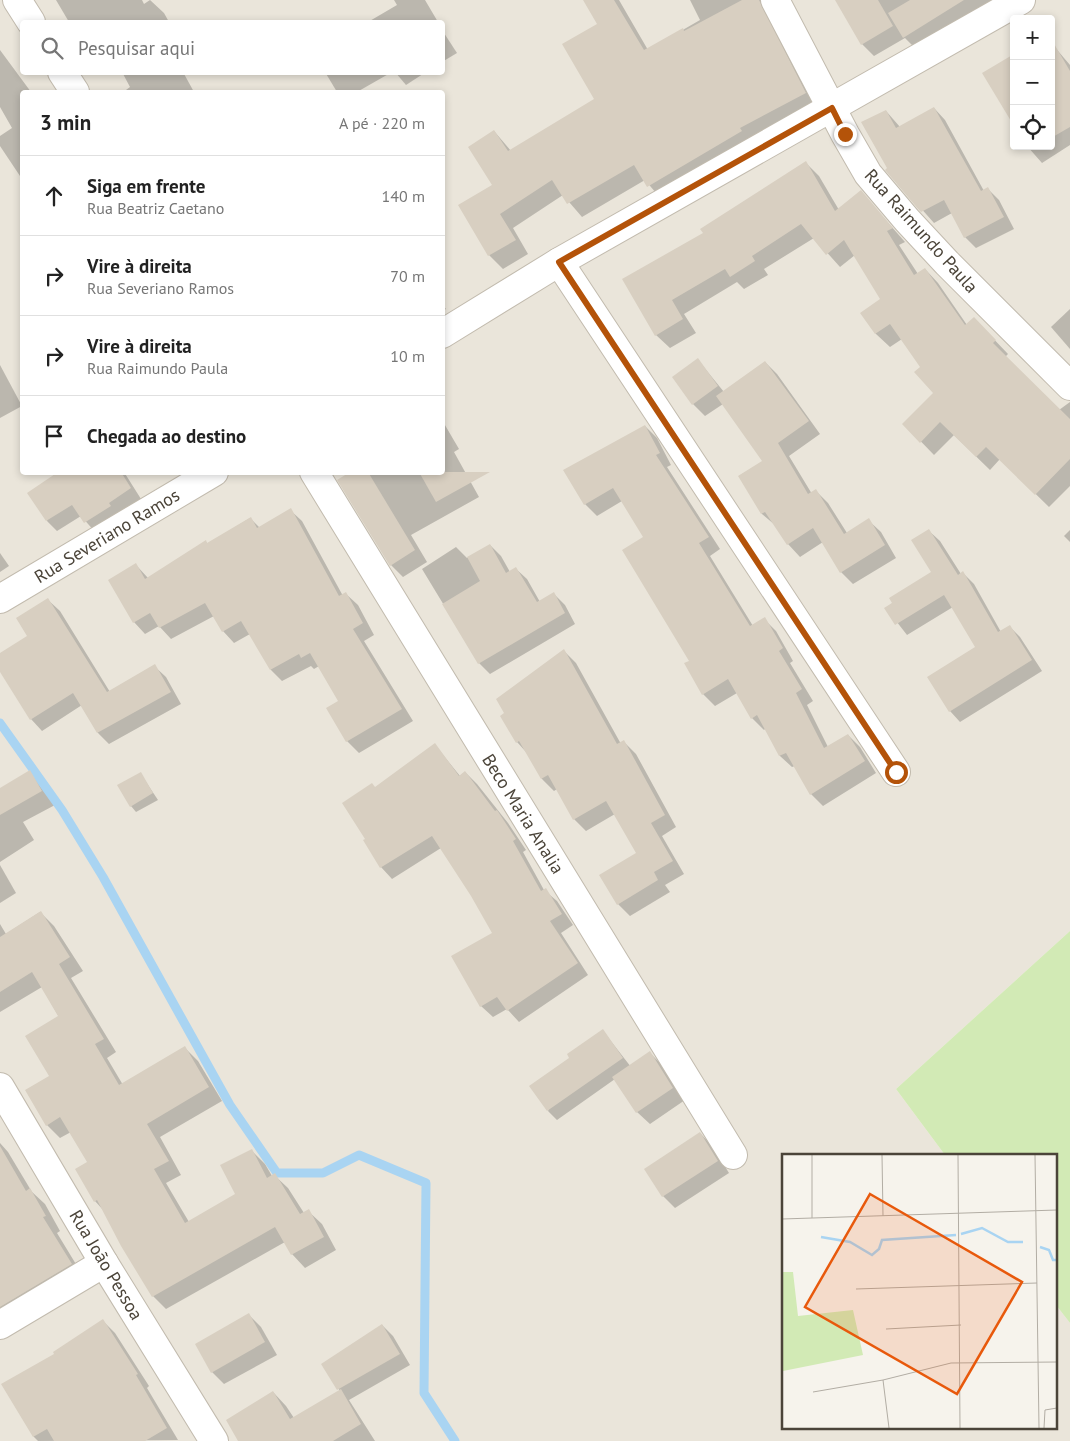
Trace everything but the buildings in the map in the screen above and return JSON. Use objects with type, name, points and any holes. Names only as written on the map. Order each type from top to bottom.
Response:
[{"type":"street","points":[[16,0],[30,20]]},
{"type":"street","name":"Rua Raimundo Paula","points":[[775,0],[868,174],[907,220],[1015,333],[1070,386]]},
{"type":"street","points":[[445,332],[559,262],[1021,0]]},
{"type":"street","points":[[64,75],[74,90]]},
{"type":"street","points":[[559,262],[896,772]]},
{"type":"street","name":"Rua Severiano Ramos","points":[[0,599],[209,475]]},
{"type":"street","name":"Beco Maria Analia","points":[[316,475],[733,1155]]},
{"type":"street","name":"Rua João Pessoa","points":[[0,1088],[104,1263],[214,1441]]},
{"type":"street","points":[[0,1324],[104,1263]]},
{"type":"shaded area","points":[[0,0],[1070,0],[1070,931],[896,1089],[944,1154],[782,1154],[782,1428],[1058,1428],[1058,1308],[1070,1323],[1070,1441],[0,1441]]},
{"type":"green space","points":[[1070,931],[1070,1323],[1058,1308],[1058,1154],[944,1154],[896,1089]]},
{"type":"waterway","points":[[0,723],[62,810],[103,877],[230,1105],[277,1173],[323,1173],[359,1155],[426,1183],[424,1393],[455,1441]]},
{"type":"route","points":[[845,134],[832,108],[559,262],[896,772]]}]
